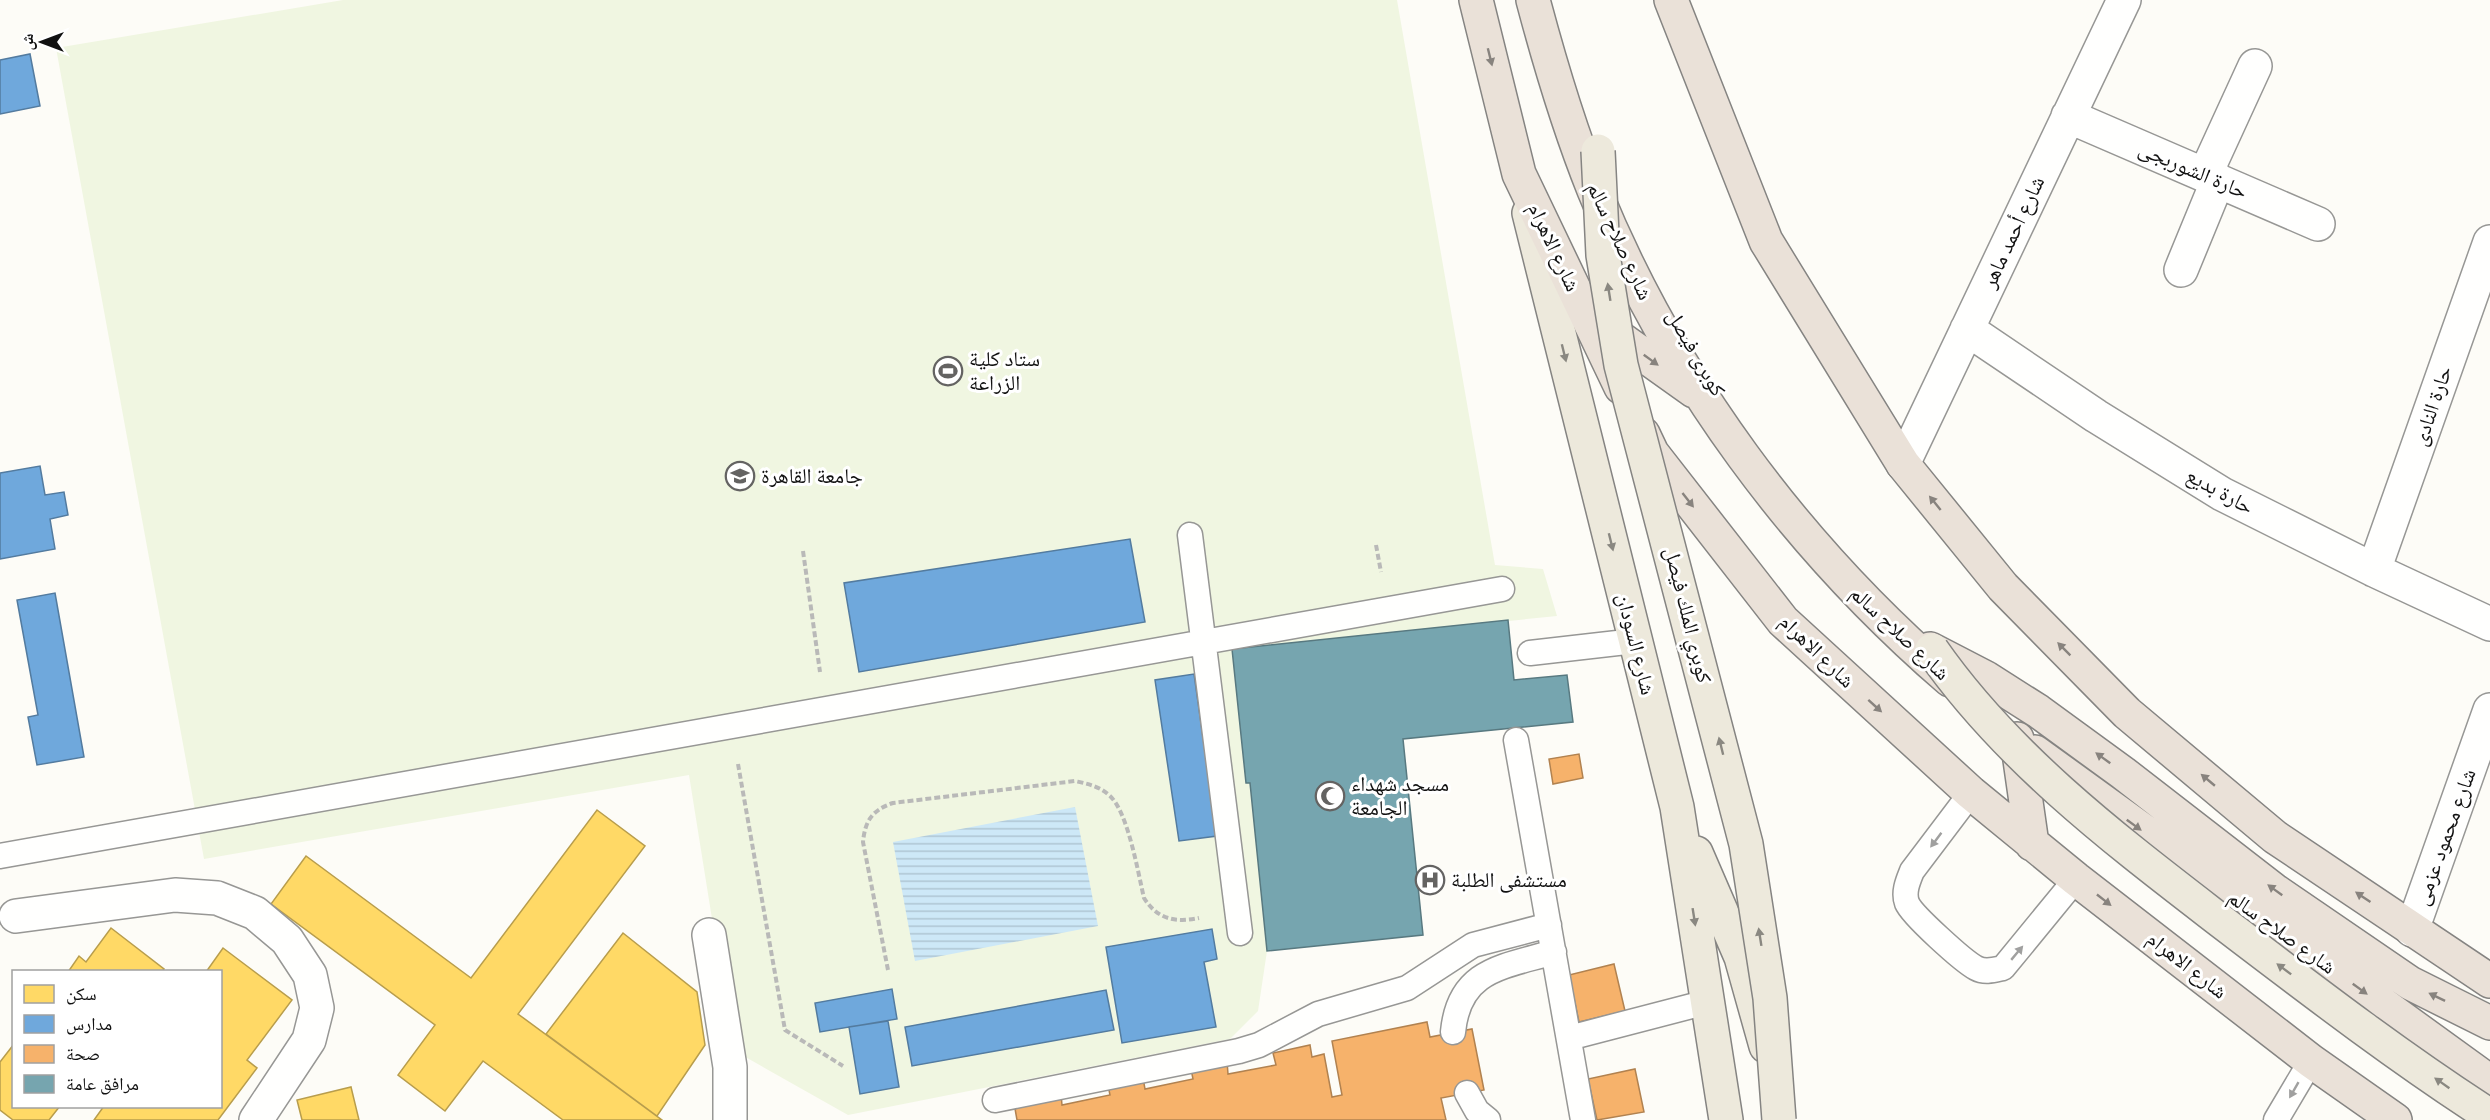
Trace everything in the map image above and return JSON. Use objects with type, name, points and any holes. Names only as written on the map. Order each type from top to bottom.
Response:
[{"type":"highway","name":"شارع الاهرام","points":[[1476,0],[1520,174],[1652,453],[1783,621],[1971,793],[2032,844],[2311,1061],[2395,1120]]},
{"type":"highway","name":"شارع صلاح سالم","points":[[1533,0],[1554,80],[1594,190],[1644,296],[1702,397],[1770,493],[1845,582],[1929,662],[2018,739],[2490,1082]]},
{"type":"highway","name":"كوبرى فيصل","points":[[1556,0],[1598,151],[1659,290],[1736,421],[1827,541],[1932,650],[1986,678],[2038,711],[2123,773],[2274,890],[2410,983],[2490,1023]]},
{"type":"highway","points":[[1671,0],[1766,241],[1903,464],[2003,587],[2127,713],[2275,837],[2490,981]]},
{"type":"highway","points":[[1586,314],[1702,397]]},
{"type":"highway","points":[[2018,739],[2032,844]]},
{"type":"main road","name":"كوبري الملك فيصل","points":[[1598,151],[1604,255],[1621,365],[1746,844],[1770,998],[1779,1120]]},
{"type":"main road","name":"شارع السودان","points":[[1520,174],[1677,807],[1726,1120]]},
{"type":"main road","points":[[1932,650],[1962,693],[2001,735],[2136,856],[2340,1012],[2490,1116]]},
{"type":"main road","points":[[1677,807],[1741,957],[1787,1120]]},
{"type":"street","name":"شارع أحمد ماهر","points":[[1903,464],[2124,0]]},
{"type":"street","points":[[2181,270],[2212,178],[2255,66]]},
{"type":"street","name":"حارة الشوربجى","points":[[2068,116],[2318,224]]},
{"type":"street","name":"حارة النادى","points":[[2374,570],[2490,242]]},
{"type":"street","name":"حارة بديع","points":[[1967,329],[2096,416],[2222,494],[2374,570],[2490,624]]},
{"type":"street","name":"شارع محمود عزمى","points":[[2412,930],[2490,710]]},
{"type":"street","points":[[16,916],[175,895],[217,898],[255,913],[287,940],[310,975],[317,1008],[309,1040],[256,1120]]},
{"type":"street","points":[[709,936],[730,1067],[730,1120]]},
{"type":"lane","points":[[1190,535],[1239,921]]},
{"type":"lane","points":[[0,855],[1502,589]]},
{"type":"lane","points":[[1530,653],[1635,641]]},
{"type":"lane","points":[[1516,740],[1583,1120]]},
{"type":"lane","points":[[1971,793],[1912,871],[1906,886],[1907,902],[1915,916],[1976,968],[1989,972],[2003,968],[2076,879]]},
{"type":"lane","points":[[995,1100],[1259,1045],[1318,1014],[1407,988],[1473,945],[1549,925]]},
{"type":"lane","points":[[1453,1032],[1455,1014],[1461,996],[1473,982],[1489,971],[1554,952]]},
{"type":"lane","points":[[1569,1038],[1707,1002]]},
{"type":"lane","points":[[2276,1120],[2311,1061]]},
{"type":"lane","points":[[1467,1093],[1477,1111],[1488,1120]]},
{"type":"path","points":[[803,550],[825,708]]},
{"type":"path","points":[[731,725],[785,1030],[843,1066]]},
{"type":"path","points":[[888,970],[864,842],[864,828],[870,816],[880,807],[893,803],[1075,781],[1095,785],[1111,796],[1121,814],[1144,898],[1151,909],[1173,920],[1239,921]]},
{"type":"green space","name":"جامعة القاهرة","points":[[343,0],[1397,0],[1495,565],[1543,569],[1557,616],[1232,649],[1246,782],[1250,783],[1267,951],[1258,1011],[1230,1039],[848,1115],[733,1050],[689,775],[204,859],[56,48]]},
{"type":"water","points":[[1075,807],[1098,926],[915,961],[893,842]]},
{"type":"building: سكن","points":[[597,810],[645,846],[518,1014],[662,1120],[563,1120],[483,1061],[445,1111],[398,1075],[435,1025],[271,904],[306,856],[471,978]]},
{"type":"building: سكن","points":[[111,928],[164,969],[69,970],[79,956],[86,962]]},
{"type":"building: سكن","points":[[623,933],[697,992],[705,1045],[657,1116],[546,1034]]},
{"type":"building: سكن","points":[[223,948],[292,1000],[247,1060],[257,1068],[218,1120],[94,1120],[103,1108],[222,1108],[222,970],[207,970]]},
{"type":"building: سكن","points":[[12,1047],[12,1108],[58,1108],[49,1120],[13,1120],[0,1110],[0,1062]]},
{"type":"building: سكن","points":[[351,1087],[359,1120],[302,1120],[297,1100]]},
{"type":"building: مدارس","points":[[30,54],[40,106],[0,114],[0,60]]},
{"type":"building: مدارس","points":[[40,466],[45,495],[64,492],[68,515],[50,519],[55,549],[0,559],[0,473]]},
{"type":"building: مدارس","points":[[1130,539],[1145,622],[859,672],[844,583]]},
{"type":"building: مدارس","points":[[55,593],[84,757],[37,765],[28,717],[38,715],[17,600]]},
{"type":"building: مدارس","points":[[1194,674],[1217,836],[1179,841],[1155,680]]},
{"type":"building: مدارس","points":[[1212,929],[1217,959],[1204,962],[1216,1027],[1122,1043],[1106,947]]},
{"type":"building: مدارس","points":[[892,989],[897,1019],[820,1032],[815,1003]]},
{"type":"building: مدارس","points":[[1106,990],[1114,1030],[912,1066],[905,1027]]},
{"type":"building: مدارس","points":[[888,1021],[899,1087],[860,1094],[849,1027]]},
{"type":"building: صحة","points":[[1579,754],[1583,778],[1553,784],[1549,759]]},
{"type":"building: صحة","points":[[1614,964],[1625,1011],[1579,1022],[1569,975]]},
{"type":"building: صحة","points":[[1427,1022],[1430,1037],[1472,1029],[1484,1090],[1441,1098],[1446,1120],[1017,1120],[1014,1103],[1061,1094],[1062,1105],[1110,1095],[1108,1085],[1143,1078],[1145,1089],[1193,1079],[1191,1069],[1227,1061],[1228,1074],[1276,1065],[1273,1053],[1310,1045],[1312,1057],[1324,1054],[1332,1097],[1342,1095],[1332,1041]]},
{"type":"building: صحة","points":[[1635,1069],[1644,1112],[1597,1120],[1588,1079]]},
{"type":"building: مرافق عامة","name":"مسجد شهداء الجامعة","points":[[1508,620],[1514,680],[1567,675],[1573,722],[1403,739],[1423,935],[1267,951],[1250,783],[1246,783],[1232,649]]},
{"type":"place","name":"ستاد كلية الزراعة","points":[[948,371]]},
{"type":"place","name":"جامعة القاهرة","points":[[740,476]]},
{"type":"place","name":"مسجد شهداء الجامعة","points":[[1330,796]]},
{"type":"place","name":"مستشفى الطلبة","points":[[1430,880]]}]
